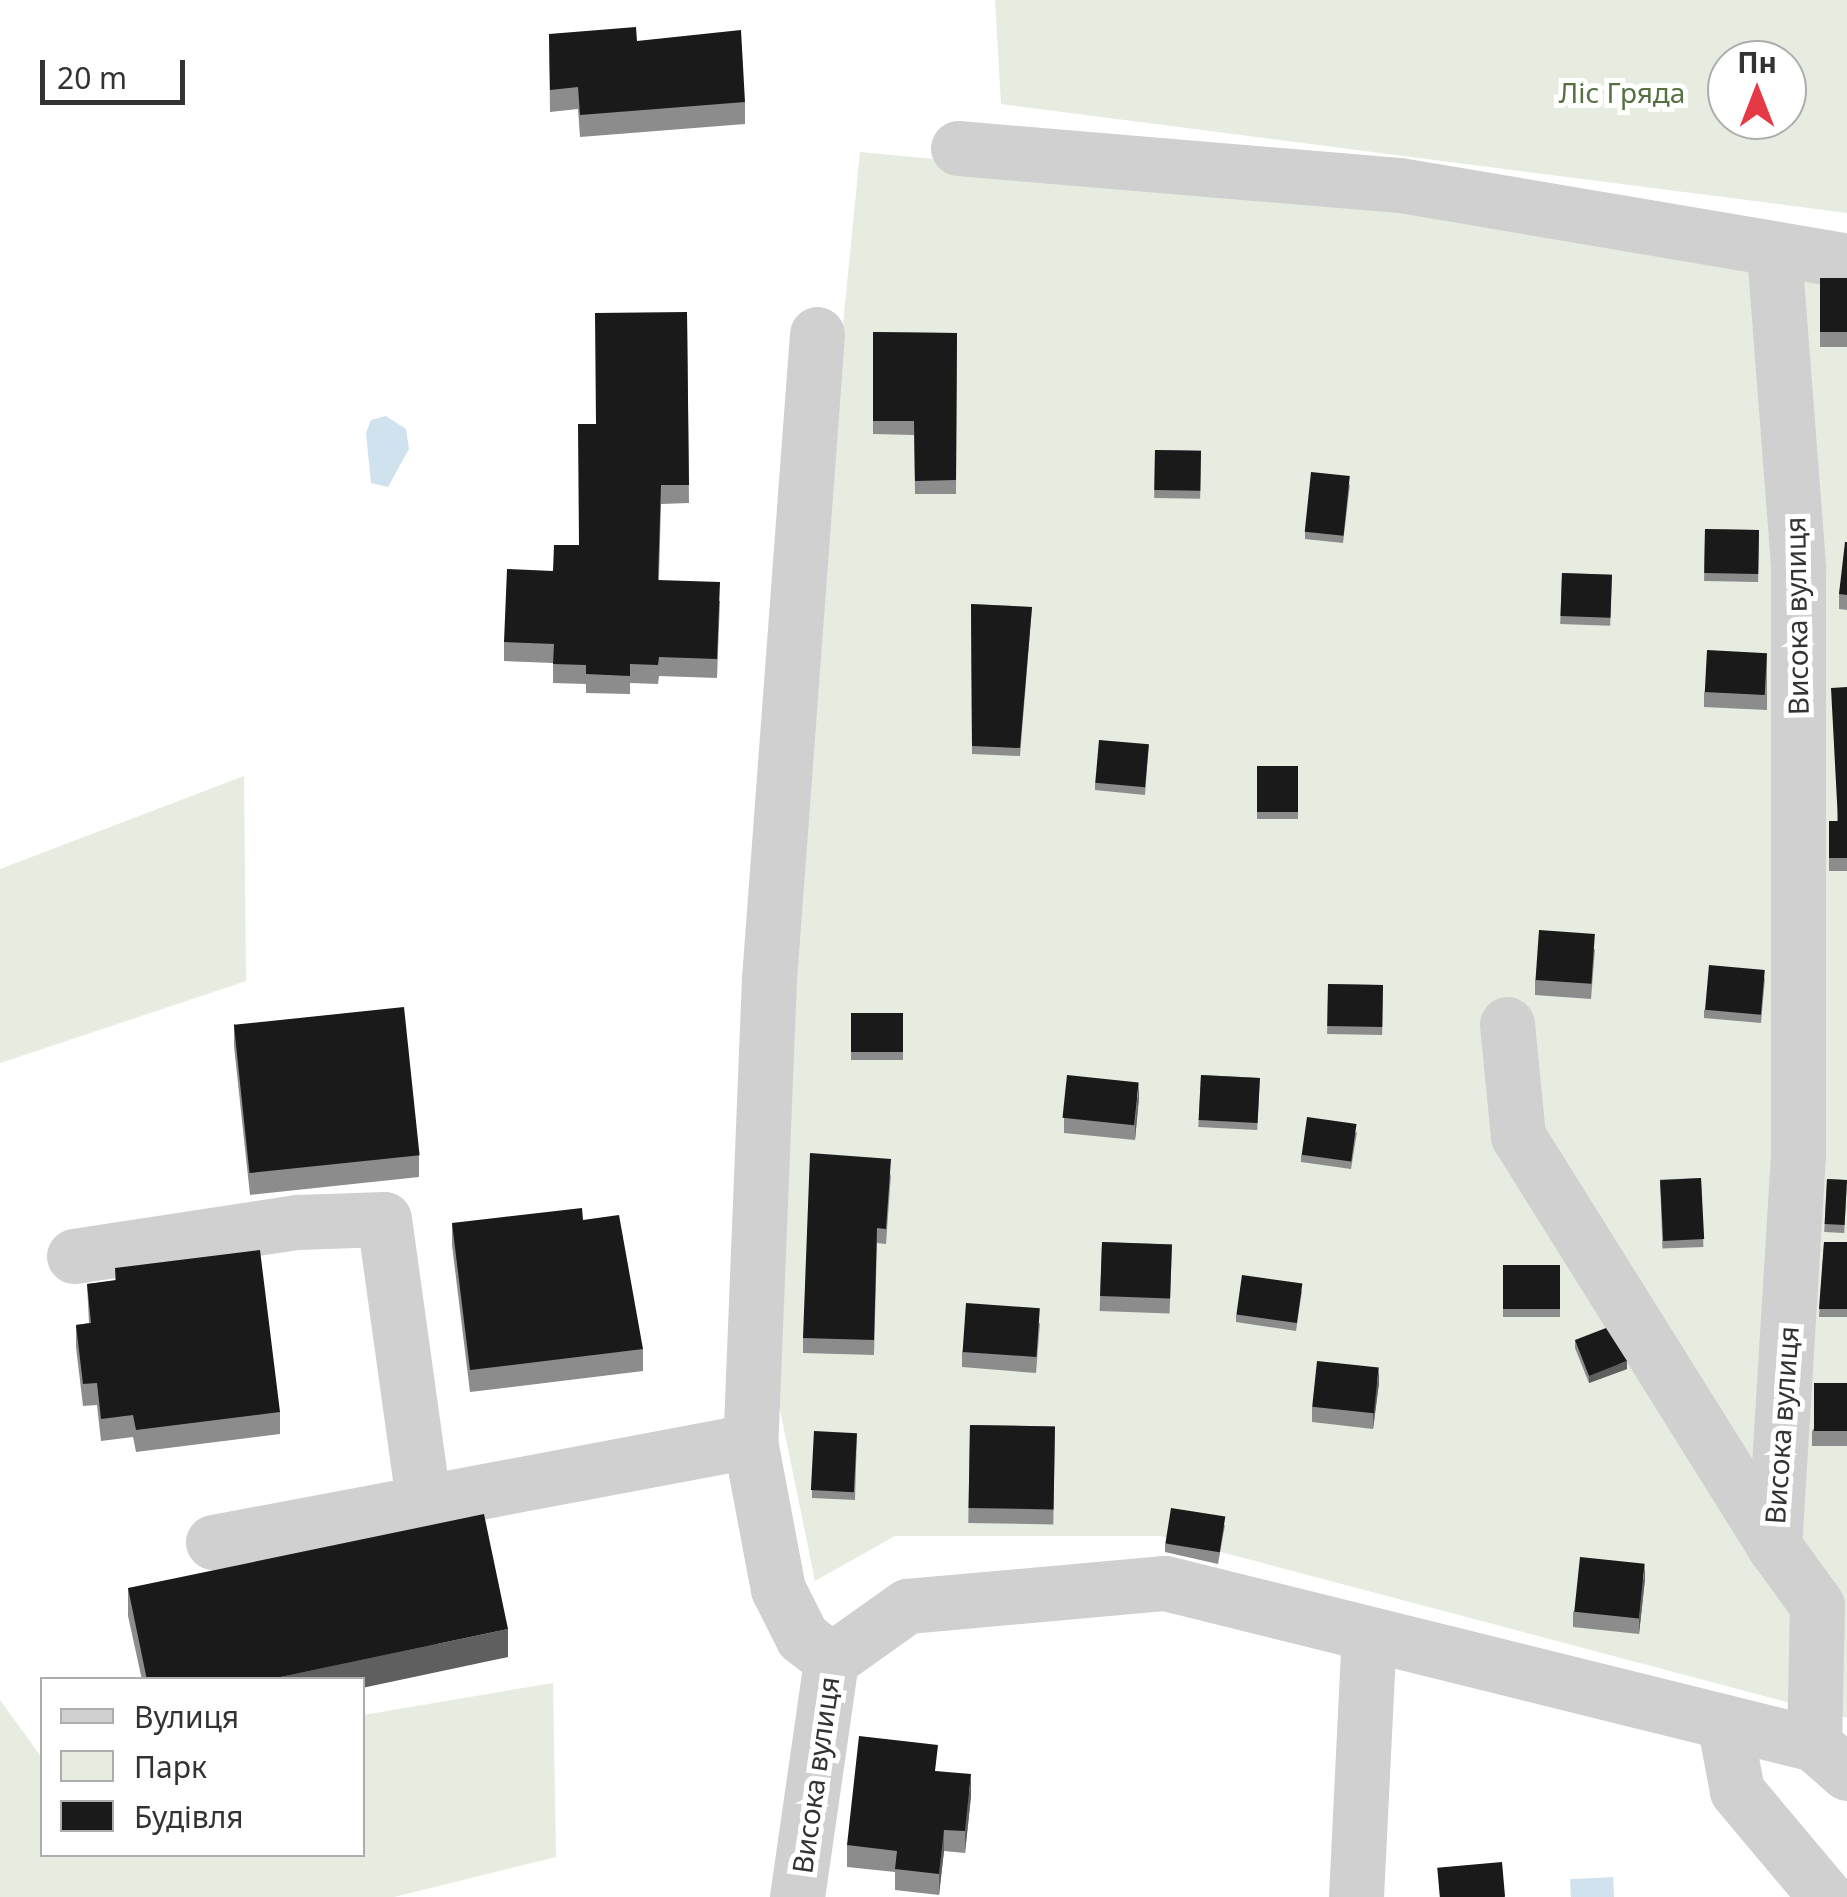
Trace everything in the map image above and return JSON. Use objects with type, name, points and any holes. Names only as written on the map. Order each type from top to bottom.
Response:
[{"type":"street","points":[[958,148],[1400,185],[1774,253],[1847,260]]},
{"type":"street","name":"Висока вулиця","points":[[797,1897],[831,1660],[908,1606],[1165,1583],[1724,1722],[1830,1759],[1817,1605],[1774,1546],[1798,1155],[1798,568],[1774,253]]},
{"type":"street","points":[[816,334],[770,978],[750,1441],[778,1589],[802,1637],[831,1660]]},
{"type":"street","points":[[1506,1024],[1518,1136],[1774,1546]]},
{"type":"street","points":[[74,1256],[297,1222],[384,1219],[423,1500]]},
{"type":"street","points":[[213,1542],[750,1441]]},
{"type":"street","points":[[1356,1897],[1368,1634]]},
{"type":"street","points":[[1724,1722],[1738,1790],[1826,1897]]},
{"type":"green space","name":"Ліс Гряда","points":[[995,0],[1847,0],[1847,213],[1001,104]]},
{"type":"green space","points":[[860,152],[1436,207],[1847,279],[1847,1718],[1161,1536],[895,1536],[815,1581],[770,1361],[820,557]]},
{"type":"green space","points":[[244,776],[246,981],[0,1063],[0,869]]},
{"type":"green space","points":[[553,1683],[556,1857],[394,1897],[0,1897],[0,1700],[40,1755],[40,1857],[365,1857],[365,1715]]},
{"type":"water","points":[[386,416],[406,429],[409,449],[388,487],[371,483],[366,433],[371,420]]},
{"type":"water","points":[[1613,1877],[1614,1897],[1571,1897],[1570,1879]]},
{"type":"building","points":[[636,27],[637,41],[741,30],[745,102],[580,115],[578,87],[550,90],[549,34]]},
{"type":"building","points":[[1820,278],[1847,278],[1847,332],[1820,332]]},
{"type":"building","points":[[687,312],[689,485],[661,485],[658,580],[720,582],[717,659],[659,657],[658,665],[630,664],[630,676],[586,674],[586,665],[553,664],[554,644],[504,642],[507,569],[553,571],[554,545],[579,545],[578,424],[596,424],[595,313]]},
{"type":"building","points":[[873,332],[957,333],[956,480],[915,481],[914,421],[873,421]]},
{"type":"building","points":[[1155,450],[1201,451],[1200,491],[1154,490]]},
{"type":"building","points":[[1311,472],[1350,476],[1344,536],[1305,532]]},
{"type":"building","points":[[1705,529],[1759,530],[1758,574],[1704,573]]},
{"type":"building","points":[[1847,542],[1847,595],[1839,594]]},
{"type":"building","points":[[1562,573],[1612,575],[1610,618],[1560,616]]},
{"type":"building","points":[[971,604],[1032,607],[1020,748],[972,746]]},
{"type":"building","points":[[1707,650],[1767,653],[1765,695],[1705,692]]},
{"type":"building","points":[[1847,687],[1847,858],[1829,858],[1829,821],[1838,821],[1831,688]]},
{"type":"building","points":[[1099,740],[1149,744],[1145,787],[1095,783]]},
{"type":"building","points":[[1257,766],[1298,766],[1298,812],[1257,812]]},
{"type":"building","points":[[1539,930],[1595,934],[1591,984],[1536,980]]},
{"type":"building","points":[[1709,965],[1765,970],[1761,1015],[1705,1010]]},
{"type":"building","points":[[1328,984],[1383,985],[1382,1027],[1327,1026]]},
{"type":"building","points":[[404,1007],[420,1155],[250,1173],[234,1025]]},
{"type":"building","points":[[851,1013],[903,1013],[903,1052],[851,1052]]},
{"type":"building","points":[[1067,1075],[1139,1083],[1134,1125],[1063,1118]]},
{"type":"building","points":[[1201,1075],[1260,1078],[1258,1123],[1199,1120]]},
{"type":"building","points":[[1307,1117],[1357,1124],[1351,1162],[1302,1155]]},
{"type":"building","points":[[810,1153],[891,1159],[886,1229],[877,1228],[874,1340],[803,1338]]},
{"type":"building","points":[[1701,1178],[1704,1239],[1663,1241],[1660,1180]]},
{"type":"building","points":[[1827,1179],[1847,1180],[1845,1225],[1825,1224]]},
{"type":"building","points":[[582,1208],[583,1220],[619,1215],[643,1349],[470,1370],[452,1223]]},
{"type":"building","points":[[1102,1242],[1172,1244],[1170,1298],[1100,1296]]},
{"type":"building","points":[[1824,1242],[1847,1242],[1847,1309],[1819,1309]]},
{"type":"building","points":[[260,1250],[280,1412],[136,1430],[133,1415],[101,1419],[97,1383],[83,1384],[76,1325],[91,1323],[87,1284],[116,1280],[115,1268]]},
{"type":"building","points":[[1503,1265],[1560,1265],[1560,1309],[1503,1309]]},
{"type":"building","points":[[1242,1275],[1302,1283],[1297,1323],[1236,1315]]},
{"type":"building","points":[[966,1303],[1040,1308],[1036,1357],[963,1352]]},
{"type":"building","points":[[1606,1328],[1627,1361],[1589,1376],[1575,1340]]},
{"type":"building","points":[[1317,1361],[1379,1367],[1374,1413],[1312,1407]]},
{"type":"building","points":[[1814,1383],[1847,1383],[1847,1431],[1814,1431]]},
{"type":"building","points":[[970,1425],[1055,1426],[1054,1509],[969,1508]]},
{"type":"building","points":[[814,1431],[857,1433],[854,1492],[811,1490]]},
{"type":"building","points":[[1171,1508],[1225,1517],[1220,1552],[1165,1544]]},
{"type":"building","points":[[484,1514],[508,1629],[280,1677],[146,1677],[128,1588]]},
{"type":"building","points":[[1580,1557],[1645,1564],[1639,1618],[1574,1612]]},
{"type":"building","points":[[859,1736],[938,1745],[935,1771],[971,1774],[965,1831],[944,1830],[939,1874],[895,1869],[897,1851],[847,1845]]},
{"type":"building","points":[[1502,1862],[1505,1897],[1440,1897],[1437,1868]]}]
